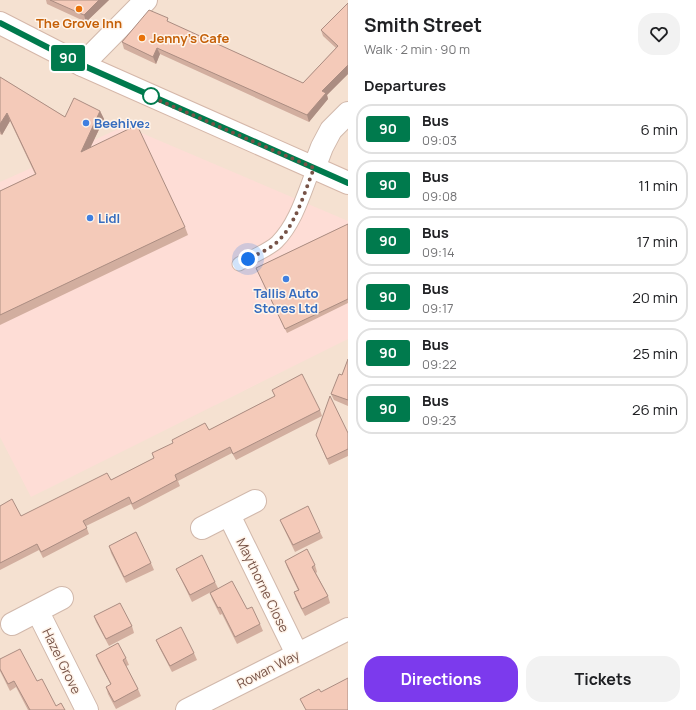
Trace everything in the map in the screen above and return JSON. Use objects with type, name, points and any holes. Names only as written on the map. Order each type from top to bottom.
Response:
[{"type":"street","points":[[82,65],[146,0]]},
{"type":"street","points":[[0,23],[82,65],[348,183]]},
{"type":"street","points":[[314,168],[322,147],[332,130],[348,113]]},
{"type":"street","points":[[202,528],[255,501]]},
{"type":"street","name":"Maythorne Close","points":[[229,515],[297,654]]},
{"type":"street","points":[[12,624],[38,612],[62,598]]},
{"type":"street","name":"Hazel Grove","points":[[38,612],[87,710]]},
{"type":"street","name":"Rowan Way","points":[[199,707],[297,654],[348,629]]},
{"type":"lane","points":[[239,264],[276,244],[288,229],[298,210],[314,168]]},
{"type":"shaded area","points":[[0,0],[348,0],[348,710],[0,710]]},
{"type":"shaded area","points":[[125,126],[348,221],[348,339],[31,497],[0,437],[0,182]]},
{"type":"building","points":[[50,0],[99,0],[84,15]]},
{"type":"building","points":[[348,3],[348,65],[322,91],[326,93],[307,115],[157,48],[153,57],[122,42],[149,10],[168,18],[167,21],[303,83],[338,46],[321,30]]},
{"type":"building","name":"Lidl","points":[[0,77],[65,117],[74,98],[100,111],[81,152],[137,125],[185,227],[0,315],[0,191],[36,174],[7,113],[0,124]]},
{"type":"building","points":[[348,224],[348,299],[285,329],[256,268]]},
{"type":"building","points":[[348,359],[348,400],[331,394],[339,374],[342,375]]},
{"type":"building","points":[[302,374],[320,410],[233,454],[230,447],[175,475],[177,480],[132,504],[129,497],[83,521],[87,528],[41,552],[37,544],[0,563],[0,506],[12,499],[21,516],[107,473],[111,480],[154,458],[152,453],[173,443],[172,440],[205,423],[209,430],[275,396],[272,390]]},
{"type":"building","points":[[330,396],[348,433],[348,449],[327,459],[316,435]]},
{"type":"building","points":[[308,506],[320,532],[293,545],[280,520]]},
{"type":"building","points":[[136,532],[151,563],[124,577],[109,546]]},
{"type":"building","points":[[307,549],[315,565],[312,567],[328,596],[302,609],[294,592],[299,590],[285,561]]},
{"type":"building","points":[[202,555],[215,582],[190,595],[176,569]]},
{"type":"building","points":[[232,581],[247,609],[252,607],[260,624],[235,637],[220,607],[218,608],[210,593]]},
{"type":"building","points":[[120,603],[132,626],[106,639],[94,616]]},
{"type":"building","points":[[181,627],[194,653],[170,666],[156,640]]},
{"type":"building","points":[[118,643],[126,658],[123,660],[138,689],[114,702],[106,687],[111,684],[96,655]]},
{"type":"building","points":[[20,649],[37,681],[42,679],[56,706],[61,703],[65,710],[30,710],[14,681],[8,684],[0,669],[0,659]]},
{"type":"building","points":[[348,678],[348,710],[306,710],[300,699],[319,689],[321,692]]},
{"type":"bus line","name":"90","points":[[0,23],[82,65],[348,183]]},
{"type":"place","name":"The Grove Inn","points":[[79,9]]},
{"type":"place","name":"Jenny's Cafe","points":[[142,38]]},
{"type":"place","name":"Beehive₂","points":[[86,123]]},
{"type":"place","name":"Lidl","points":[[90,218]]},
{"type":"place","name":"Tallis Auto Stores Ltd","points":[[286,279]]},
{"type":"route","points":[[151,96],[149,96],[314,168],[298,210],[288,229],[276,244],[248,259]]}]
